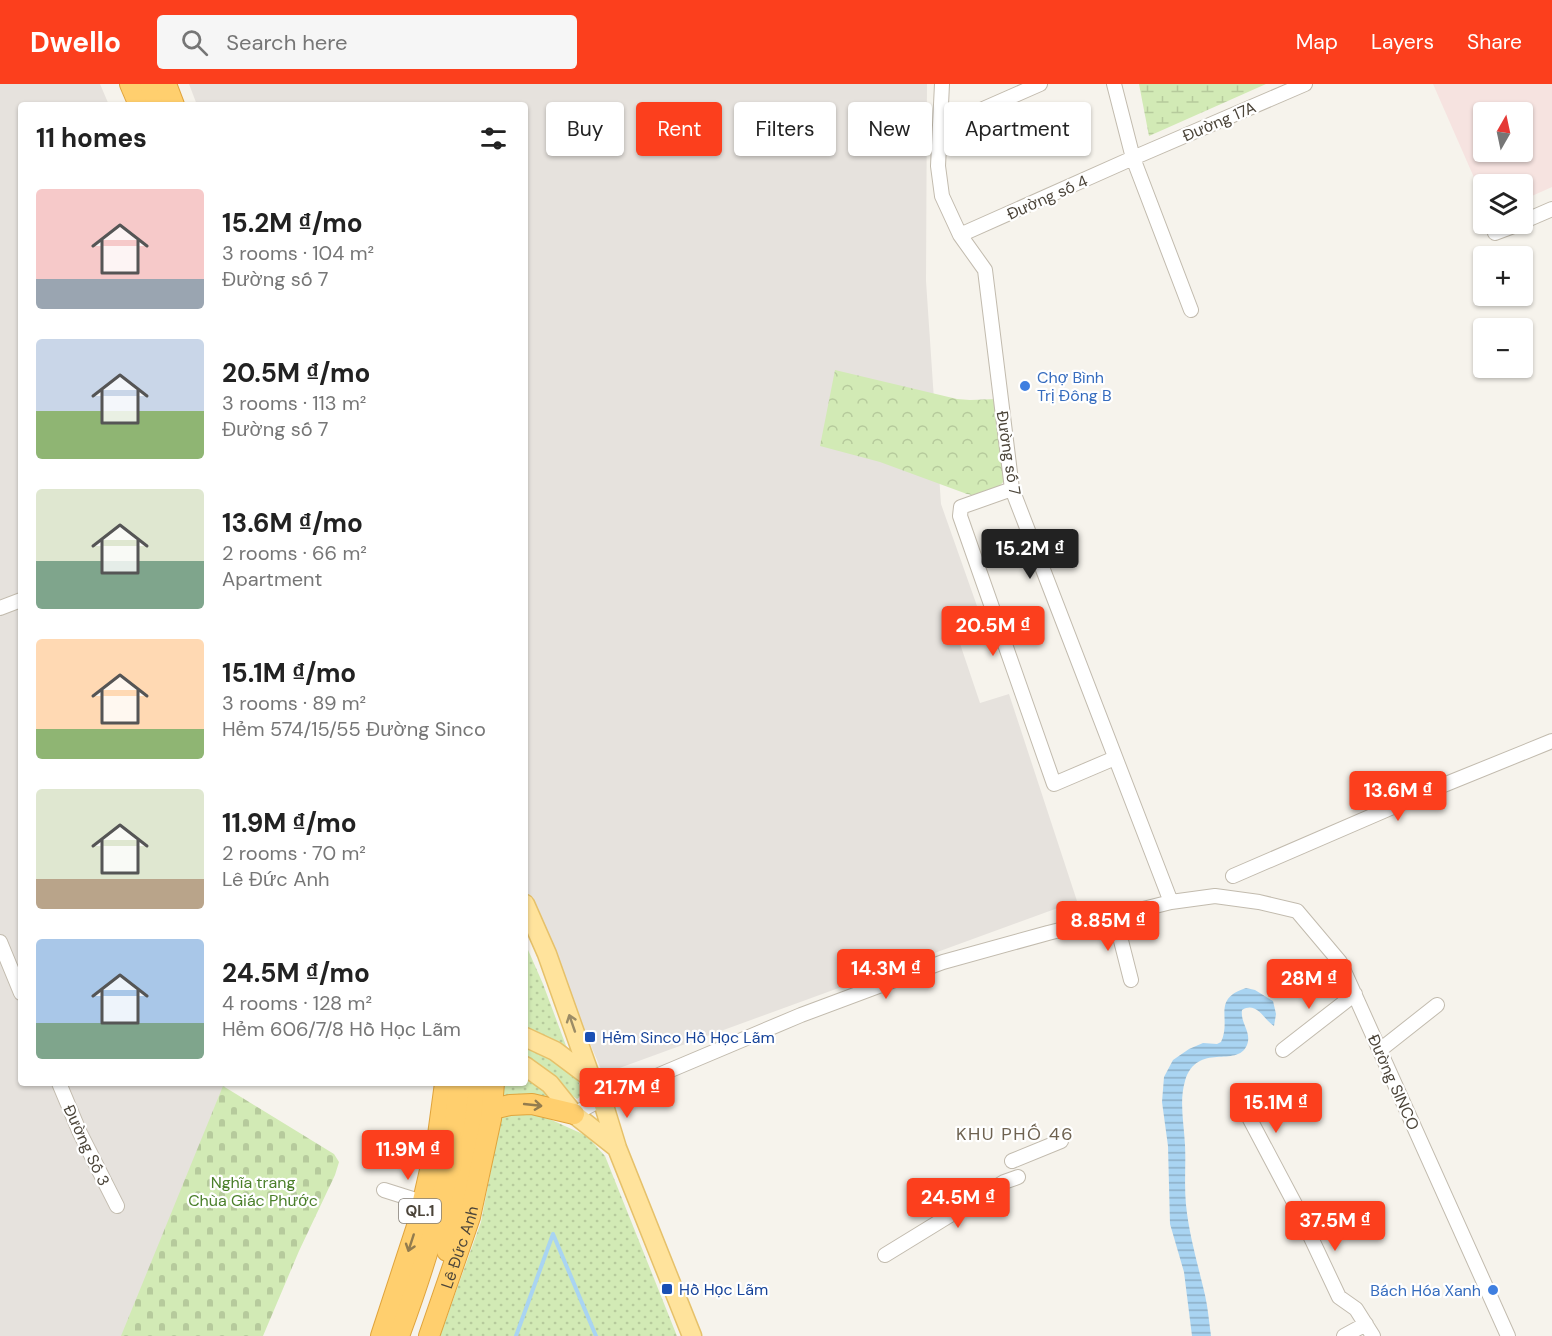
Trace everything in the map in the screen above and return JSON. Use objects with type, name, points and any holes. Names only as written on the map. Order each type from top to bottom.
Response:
[{"type":"highway","points":[[130,84],[138,102]]},
{"type":"highway","points":[[150,84],[157,102]]},
{"type":"highway","points":[[166,84],[173,102]]},
{"type":"highway","points":[[180,84],[187,102]]},
{"type":"highway","name":"QL.1","points":[[381,1336],[418,1223],[438,1135],[445,1086]]},
{"type":"highway","name":"Lê Đức Anh","points":[[399,1336],[443,1192],[452,1145],[459,1086]]},
{"type":"highway","name":"Lê Đức Anh","points":[[429,1336],[470,1217],[484,1111],[480,1086]]},
{"type":"highway","name":"Lê Đức Anh","points":[[417,1336],[444,1260],[466,1172],[493,1086]]},
{"type":"highway","points":[[484,1111],[532,1104],[574,1114]]},
{"type":"main road","points":[[528,911],[548,954],[591,1078],[602,1099],[617,1148],[692,1336]]},
{"type":"main road","points":[[528,1038],[555,1051],[591,1078]]},
{"type":"main road","points":[[528,1068],[550,1084],[574,1114],[617,1148]]},
{"type":"street","name":"Đường số 7","points":[[942,84],[938,166],[942,196],[960,235],[985,270],[1012,489],[1171,902]]},
{"type":"street","points":[[940,128],[1040,84]]},
{"type":"street","points":[[1114,84],[1133,158],[1191,310]]},
{"type":"street","name":"Đường 17A","points":[[1133,158],[1305,84]]},
{"type":"street","name":"Đường số 4","points":[[960,235],[1133,158]]},
{"type":"street","points":[[1533,218],[1552,209]]},
{"type":"street","points":[[1012,489],[961,507],[960,516],[1054,784],[1115,758]]},
{"type":"street","points":[[0,608],[18,601]]},
{"type":"street","points":[[1233,876],[1552,741]]},
{"type":"street","name":"Đường SINCO","points":[[574,1114],[602,1099],[801,1015],[944,962],[1171,902],[1215,896],[1259,902],[1297,911],[1340,962],[1508,1336]]},
{"type":"street","points":[[1115,917],[1131,980]]},
{"type":"street","points":[[0,942],[18,986]]},
{"type":"street","points":[[1283,1050],[1355,994]]},
{"type":"street","points":[[1380,1050],[1437,1005]]},
{"type":"street","name":"Đường Số 3","points":[[60,1086],[80,1133],[117,1206]]},
{"type":"street","points":[[1244,1108],[1297,1208],[1340,1297],[1356,1309],[1370,1330],[1344,1336]]},
{"type":"street","points":[[1012,1161],[1061,1141]]},
{"type":"street","points":[[885,1255],[1004,1182],[1018,1177]]},
{"type":"street","points":[[384,1190],[423,1202]]},
{"type":"shaded area","points":[[0,84],[100,84],[108,102],[18,102],[18,1086],[225,1086],[130,1336],[0,1336]]},
{"type":"shaded area","points":[[189,84],[927,84],[927,102],[848,102],[848,156],[927,156],[926,281],[941,504],[977,606],[952,620],[980,703],[1009,694],[1077,901],[603,1074],[528,898],[528,102],[196,102]]},
{"type":"shaded area","points":[[1433,84],[1552,84],[1552,187],[1533,196],[1533,174],[1473,175]]},
{"type":"green space","points":[[1139,84],[1266,84],[1149,136]]},
{"type":"green space","points":[[835,370],[957,399],[996,399],[1006,478],[990,492],[981,495],[967,494],[880,462],[820,446]]},
{"type":"green space","points":[[528,950],[543,984],[568,1051],[528,1030]]},
{"type":"green space","points":[[528,1045],[572,1071],[583,1094],[577,1099],[561,1082],[528,1060]]},
{"type":"green space","points":[[528,1076],[537,1082],[552,1102],[500,1095],[496,1086],[528,1086]]},
{"type":"green space","name":"Nghĩa trang Chùa Giác Phước","points":[[223,1086],[334,1154],[339,1162],[335,1175],[299,1251],[263,1336],[121,1336]]},
{"type":"green space","points":[[514,1112],[545,1117],[587,1136],[605,1156],[677,1336],[440,1336],[481,1222],[501,1117]]},
{"type":"water","points":[[1246,988],[1255,990],[1273,1001],[1276,1014],[1274,1026],[1256,1009],[1242,1010],[1248,1040],[1242,1052],[1207,1058],[1198,1062],[1191,1069],[1183,1089],[1186,1205],[1191,1239],[1206,1300],[1211,1336],[1192,1336],[1184,1272],[1170,1224],[1168,1146],[1162,1102],[1164,1077],[1173,1060],[1189,1049],[1203,1043],[1221,1042],[1224,1034],[1226,1004],[1235,993]]},
{"type":"waterway","points":[[553,1234],[596,1336]]},
{"type":"waterway","points":[[516,1336],[553,1234]]},
{"type":"place","name":"Chợ Bình Trị Đông B","points":[[1025,386]]},
{"type":"place","name":"Hẻm Sinco Hồ Học Lãm","points":[[590,1037]]},
{"type":"place","name":"Hồ Học Lãm","points":[[667,1289]]},
{"type":"place","name":"Bách Hóa Xanh","points":[[1493,1290]]},
{"type":"district","name":"KHU PHỐ 46","points":[[1015,1134]]}]
